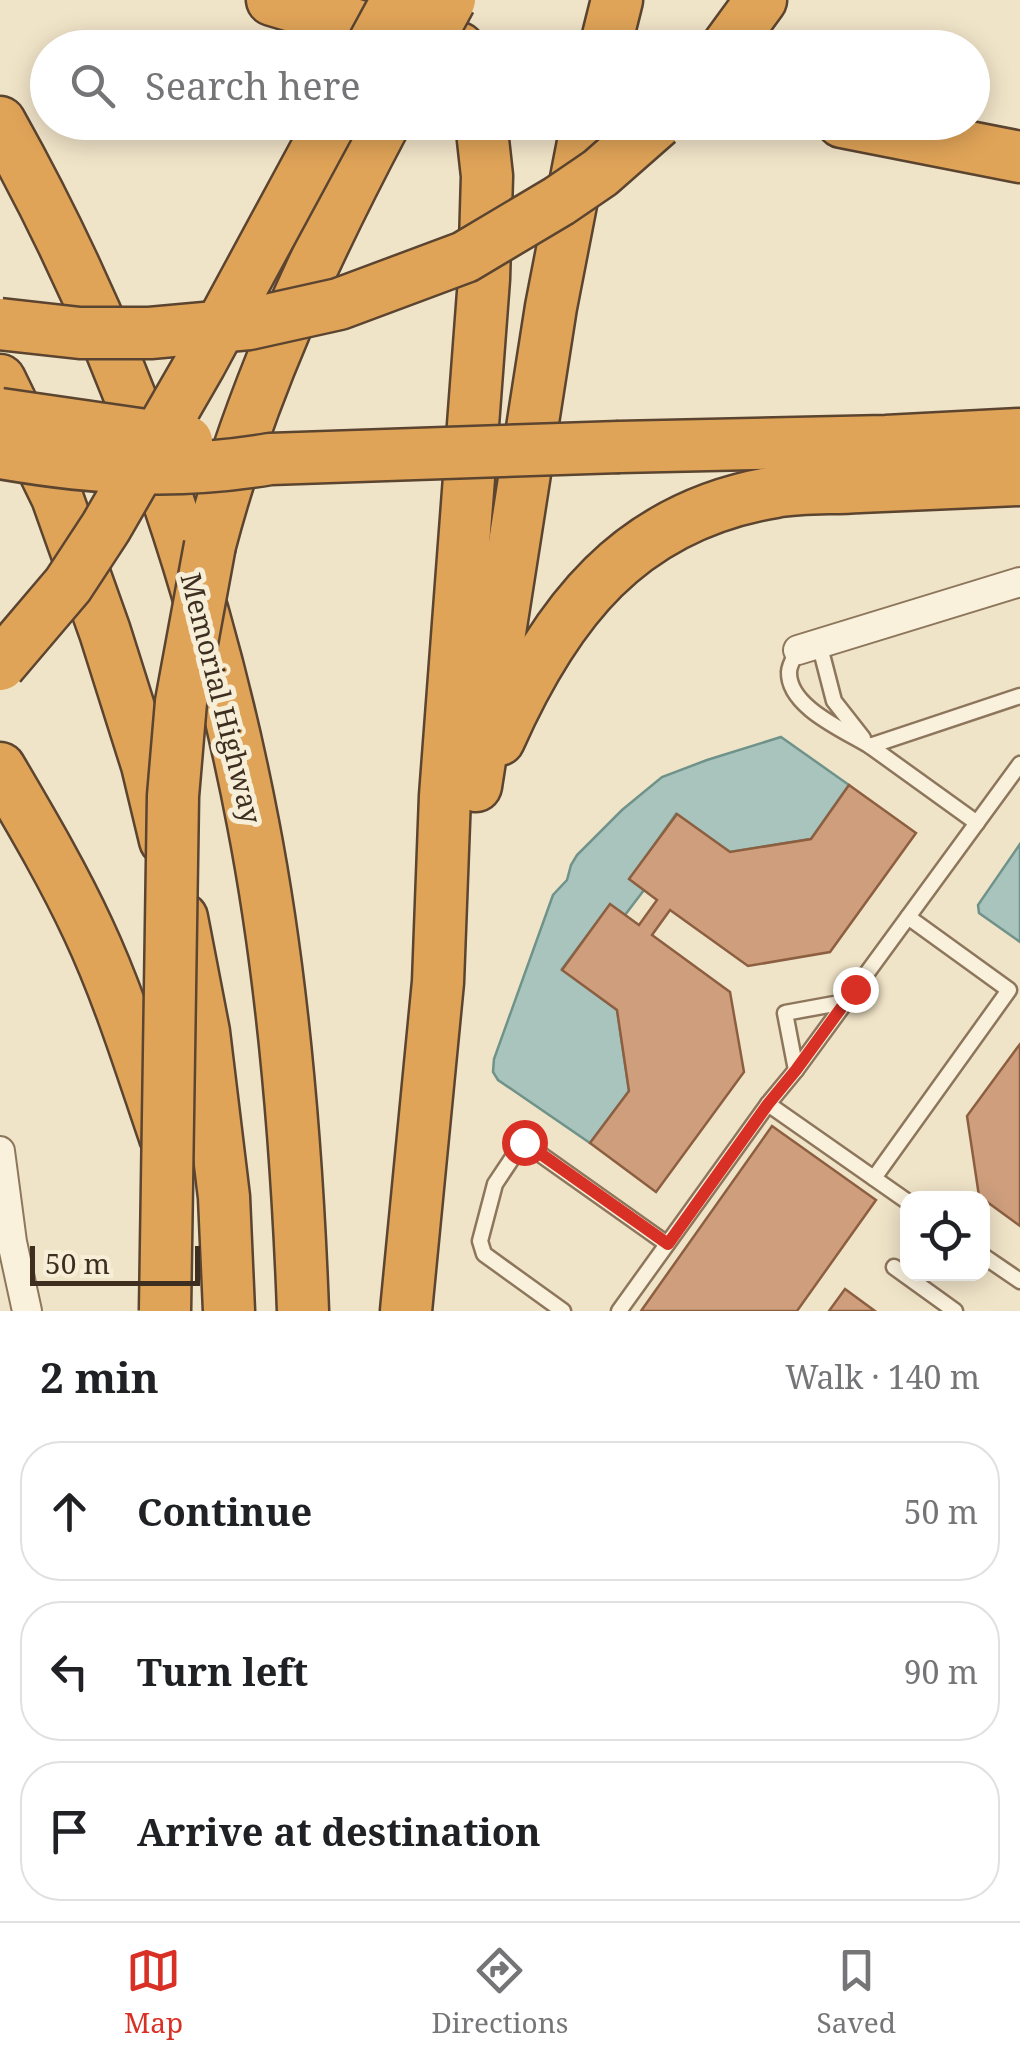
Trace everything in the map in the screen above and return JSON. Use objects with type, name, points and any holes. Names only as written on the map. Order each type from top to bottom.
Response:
[{"type":"highway","points":[[272,0],[381,26]]},
{"type":"highway","points":[[434,30],[452,0]]},
{"type":"highway","points":[[452,0],[464,30]]},
{"type":"highway","points":[[610,30],[617,0]]},
{"type":"highway","points":[[739,30],[761,0]]},
{"type":"highway","name":"Memorial Highway","points":[[0,122],[65,248],[151,447],[196,583],[226,698],[254,826],[276,970],[289,1090],[303,1311]]},
{"type":"highway","points":[[0,665],[68,585],[106,527],[200,364],[320,140]]},
{"type":"highway","points":[[164,1311],[170,876],[180,702],[210,545],[254,404],[315,258],[376,140]]},
{"type":"highway","points":[[406,1311],[438,982],[445,796],[484,279],[487,176],[483,140]]},
{"type":"highway","points":[[438,982],[472,810],[548,326],[584,140]]},
{"type":"highway","points":[[0,324],[80,333],[150,333],[249,324],[339,304],[464,258],[559,202],[638,140]]},
{"type":"highway","points":[[934,140],[1020,157]]},
{"type":"highway","points":[[0,380],[56,497],[105,632],[152,784],[204,1032],[224,1197],[228,1311]]},
{"type":"highway","points":[[0,414],[270,458]]},
{"type":"highway","points":[[0,453],[112,468],[192,469],[270,458],[886,442],[1020,434]]},
{"type":"highway","points":[[472,810],[514,705],[560,626],[600,579],[673,525],[702,511],[778,491],[1020,480]]},
{"type":"highway","points":[[0,768],[89,930],[128,1030],[177,1172],[203,1311]]},
{"type":"street","points":[[808,646],[1020,582]]},
{"type":"street","points":[[0,1151],[6,1241],[28,1311]]},
{"type":"lane","points":[[870,746],[834,700],[808,646],[789,670],[792,691],[804,705],[870,746],[977,823]]},
{"type":"lane","points":[[870,746],[1020,696]]},
{"type":"lane","points":[[619,1311],[1020,764]]},
{"type":"lane","points":[[874,1178],[1009,990],[908,917]]},
{"type":"lane","points":[[796,1070],[785,1014],[845,1002]]},
{"type":"lane","points":[[768,1104],[900,1196]]},
{"type":"lane","points":[[563,1311],[484,1254],[480,1241],[495,1184],[524,1142],[668,1244]]},
{"type":"lane","points":[[990,1260],[1020,1281]]},
{"type":"lane","points":[[894,1268],[955,1311]]},
{"type":"water","points":[[781,737],[849,785],[811,839],[730,852],[676,814],[630,879],[644,890],[625,915],[610,905],[562,969],[617,1010],[629,1091],[590,1143],[498,1080],[493,1072],[494,1059],[553,895],[567,880],[577,855],[662,777]]},
{"type":"water","points":[[1020,844],[1020,942],[979,913],[978,905]]},
{"type":"building","points":[[849,785],[916,833],[830,952],[748,966],[670,910],[652,935],[730,992],[744,1072],[656,1192],[590,1143],[629,1091],[617,1010],[562,970],[610,904],[639,925],[657,900],[629,879],[677,814],[730,852],[811,839]]},
{"type":"building","points":[[1020,1044],[1020,1226],[990,1204],[990,1191],[978,1191],[967,1116]]},
{"type":"building","points":[[772,1126],[876,1200],[797,1311],[641,1311]]},
{"type":"building","points":[[845,1289],[875,1311],[829,1311]]},
{"type":"route","points":[[524,1142],[668,1244],[855,989]]}]
